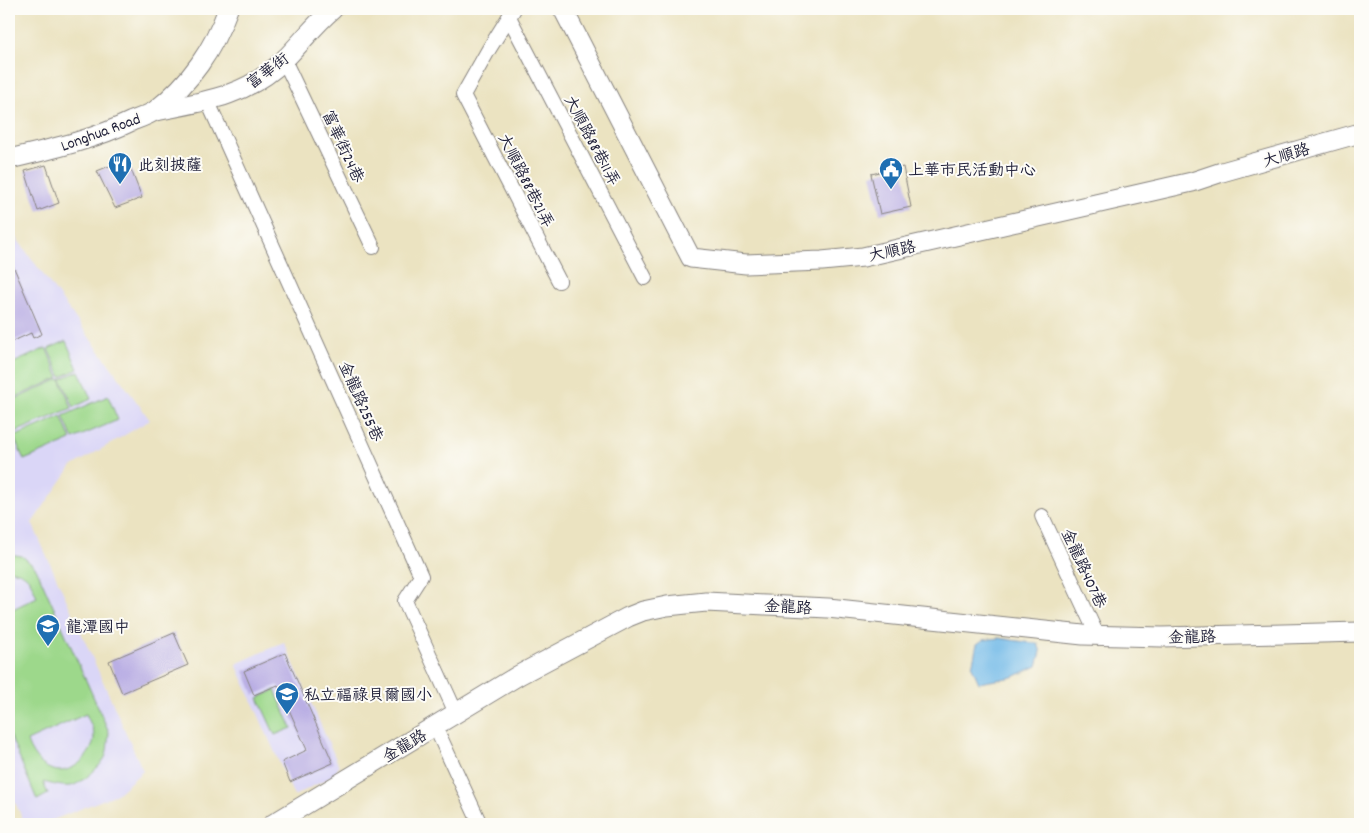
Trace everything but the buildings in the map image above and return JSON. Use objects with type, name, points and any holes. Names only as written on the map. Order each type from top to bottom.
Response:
[{"type":"street","name":"Longhua Road","points":[[9,159],[76,143],[114,130],[155,111],[194,74],[209,51],[228,9]]},
{"type":"street","name":"富華街","points":[[155,111],[208,102],[230,95],[256,82],[284,60],[320,20],[333,9]]},
{"type":"street","name":"大順路","points":[[563,9],[691,258],[746,264],[822,261],[863,257],[1192,182],[1360,132]]},
{"type":"street","name":"大順路88巷21弄","points":[[512,13],[489,49],[464,95],[559,281]]},
{"type":"street","name":"大順路88巷11弄","points":[[512,13],[645,278]]},
{"type":"street","name":"富華街24巷","points":[[284,60],[373,247]]},
{"type":"street","name":"金龍路255巷","points":[[208,102],[421,576],[405,601],[456,713]]},
{"type":"street","name":"金龍路407巷","points":[[1042,516],[1097,635]]},
{"type":"street","name":"金龍路","points":[[273,824],[519,675],[628,617],[643,611],[667,606],[706,602],[828,608],[1097,635],[1162,637],[1360,632]]},
{"type":"street","points":[[435,726],[480,824]]},
{"type":"shaded area","name":"龍潭國中","points":[[9,228],[150,420],[71,467],[32,523],[143,771],[117,794],[43,824],[25,824],[9,789]]},
{"type":"shaded area","name":"私立福祿貝爾國小","points":[[284,642],[339,766],[335,775],[294,796],[236,664]]},
{"type":"green space","points":[[66,341],[78,369],[61,377],[48,349]]},
{"type":"green space","points":[[46,348],[59,378],[9,400],[9,365]]},
{"type":"green space","points":[[79,371],[91,399],[74,407],[61,379]]},
{"type":"green space","points":[[60,379],[72,408],[13,433],[9,422],[9,402]]},
{"type":"green space","points":[[108,396],[118,420],[73,439],[63,416]]},
{"type":"green space","points":[[61,416],[71,440],[24,460],[14,437]]},
{"type":"green space","points":[[9,554],[22,556],[36,568],[109,732],[106,755],[96,769],[86,778],[71,786],[43,782],[48,794],[37,800],[9,733],[9,611],[37,597],[25,575],[9,570]],"holes":[[[86,714],[94,736],[91,749],[83,760],[72,768],[59,771],[47,768],[38,761],[27,741]]]},
{"type":"green space","points":[[275,690],[292,728],[275,735],[258,698]]},
{"type":"water","points":[[999,638],[1038,644],[1041,652],[1037,666],[1013,677],[979,683],[972,667],[977,644],[983,640]]},
{"type":"place","name":"此刻披薩","points":[[120,185]]},
{"type":"place","name":"上華市民活動中心","points":[[891,190]]},
{"type":"place","name":"龍潭國中","points":[[48,647]]},
{"type":"place","name":"私立福祿貝爾國小","points":[[287,715]]}]
